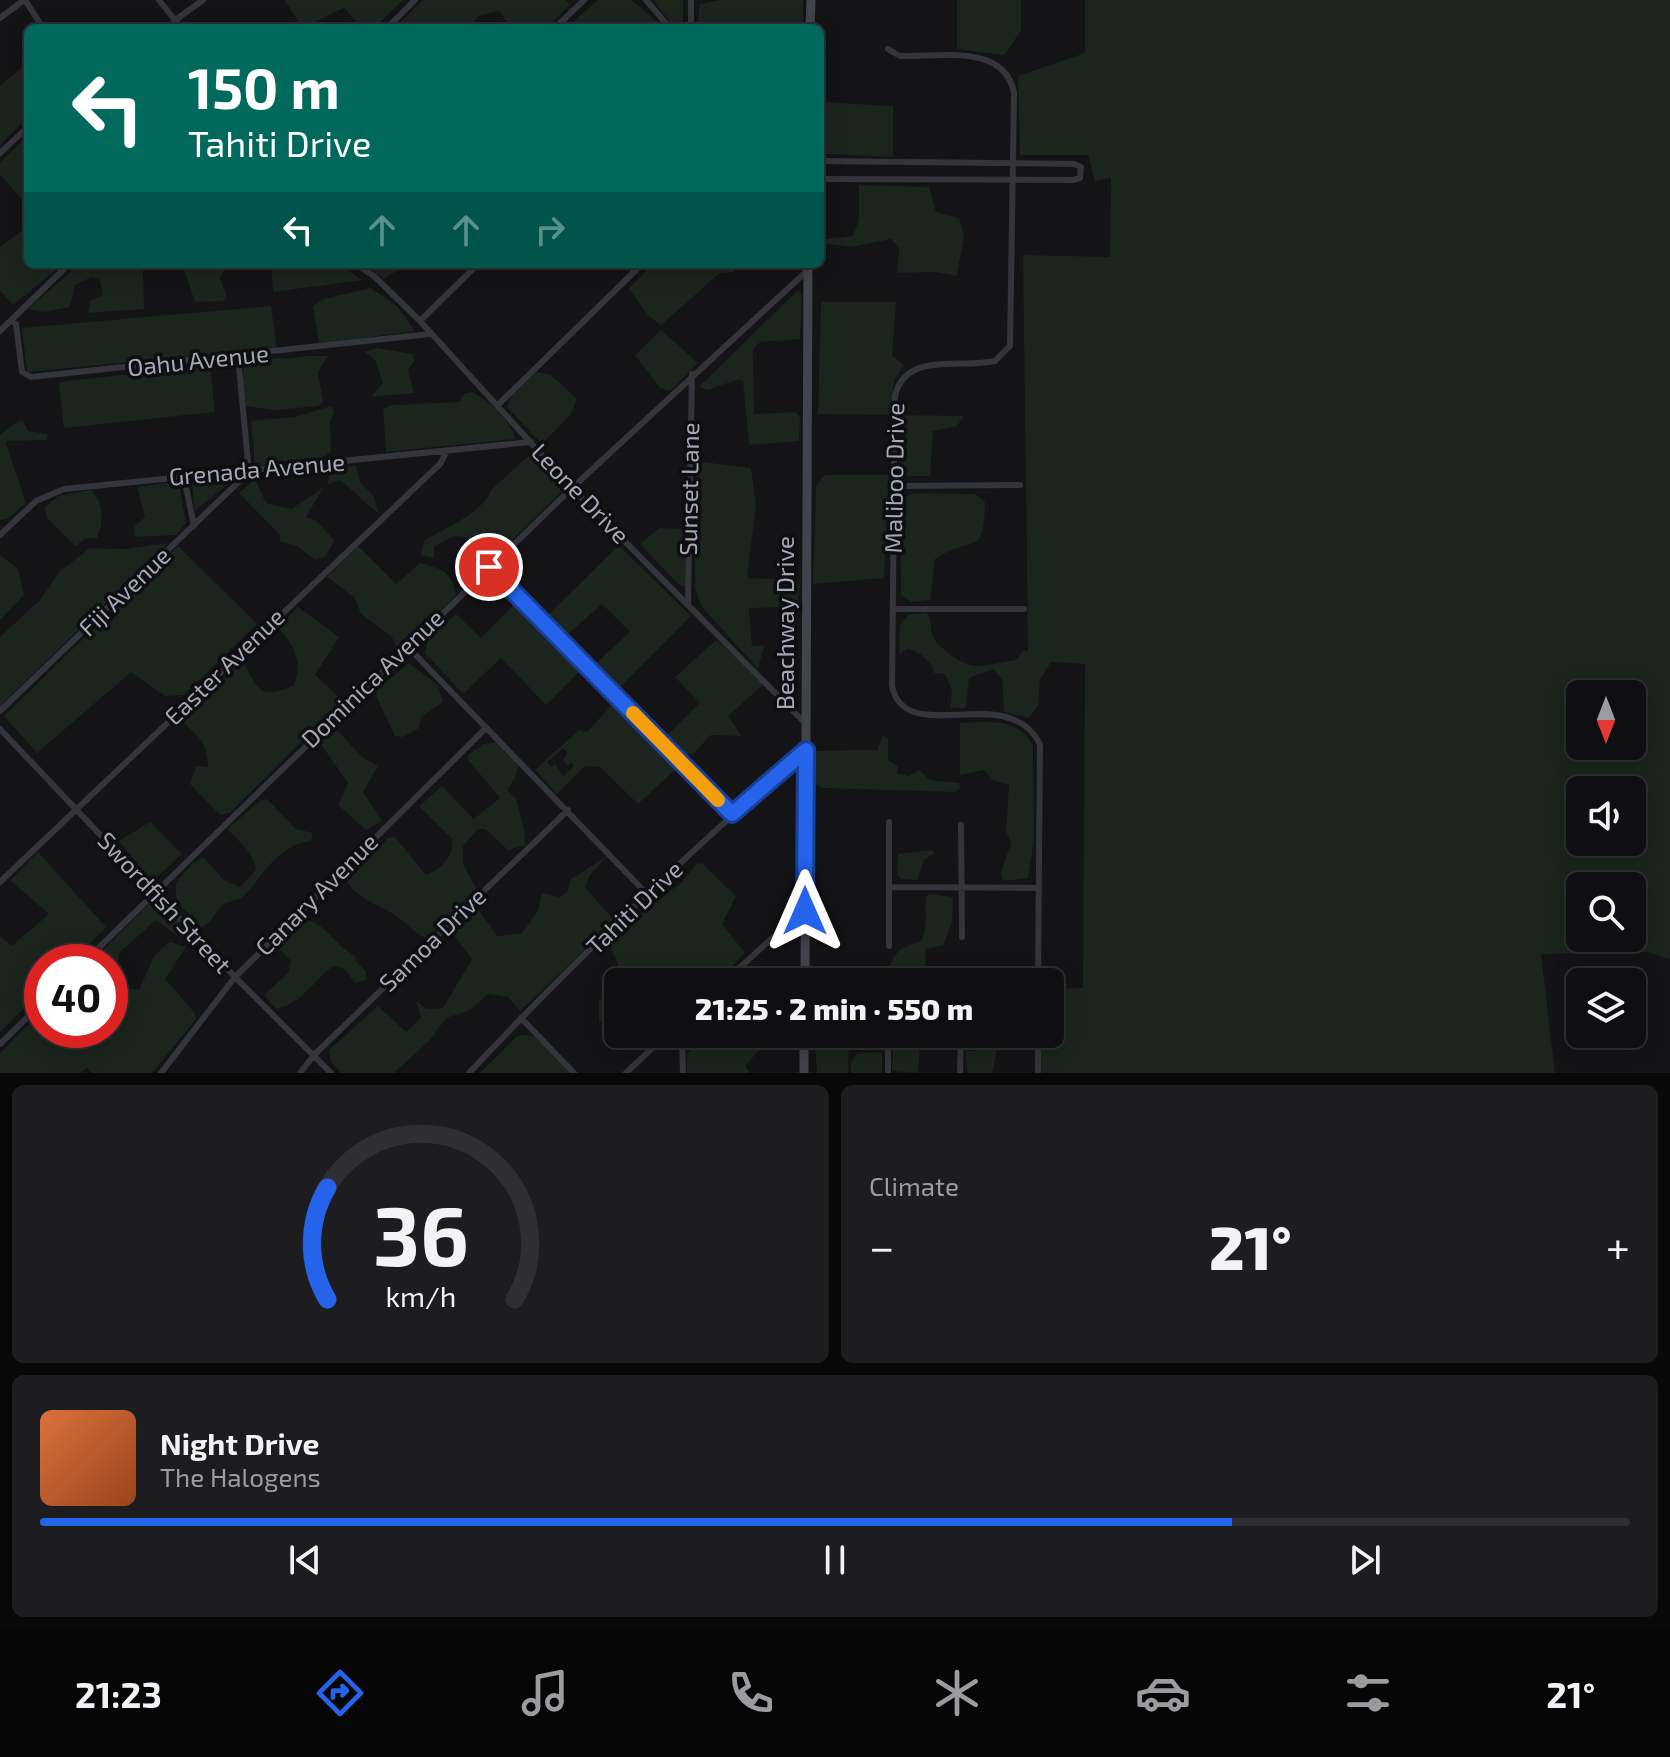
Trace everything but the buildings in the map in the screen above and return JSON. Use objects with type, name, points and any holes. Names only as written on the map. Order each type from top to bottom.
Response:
[{"type":"street","points":[[0,18],[24,0],[40,24]]},
{"type":"street","points":[[159,0],[177,24]]},
{"type":"street","points":[[174,21],[203,0]]},
{"type":"street","points":[[391,24],[415,0]]},
{"type":"street","points":[[559,24],[584,0]]},
{"type":"street","points":[[646,0],[667,24]]},
{"type":"street","points":[[691,0],[691,24]]},
{"type":"street","points":[[810,24],[811,0]]},
{"type":"street","name":"Maliboo Drive","points":[[888,49],[900,56],[980,57],[1005,69],[1014,93],[1010,346],[995,361],[977,365],[917,367],[900,380],[895,396],[892,686],[900,705],[929,715],[999,715],[1019,720],[1032,730],[1040,744],[1038,968]]},
{"type":"street","points":[[0,153],[24,131]]},
{"type":"street","points":[[824,161],[1014,162],[1074,164],[1081,167],[1080,178],[1073,180],[824,179]]},
{"type":"street","points":[[0,331],[65,268]]},
{"type":"street","name":"Leone Drive","points":[[361,268],[374,276],[420,321],[572,488],[806,724]]},
{"type":"street","points":[[420,321],[474,268]]},
{"type":"street","points":[[498,405],[638,268]]},
{"type":"street","name":"Dominica Avenue","points":[[103,944],[489,567],[807,268]]},
{"type":"street","name":"Beachway Drive","points":[[805,968],[808,268]]},
{"type":"street","name":"Oahu Avenue","points":[[11,320],[16,324],[22,372],[31,377],[430,334]]},
{"type":"street","points":[[238,357],[249,472]]},
{"type":"street","name":"Sunset Lane","points":[[688,604],[692,374]]},
{"type":"street","name":"Grenada Avenue","points":[[0,535],[50,492],[531,442]]},
{"type":"street","name":"Easter Avenue","points":[[0,882],[440,464],[447,451]]},
{"type":"street","name":"Fiji Avenue","points":[[0,711],[249,472]]},
{"type":"street","points":[[184,477],[194,526]]},
{"type":"street","points":[[894,486],[1020,485]]},
{"type":"street","points":[[489,567],[732,814]]},
{"type":"street","points":[[893,609],[1024,609]]},
{"type":"street","points":[[407,646],[648,895]]},
{"type":"street","name":"Canary Avenue","points":[[161,1073],[235,977],[486,728]]},
{"type":"street","name":"Swordfish Street","points":[[0,729],[154,894],[331,1073]]},
{"type":"street","name":"Tahiti Drive","points":[[469,1073],[521,1018],[732,814],[806,750]]},
{"type":"street","name":"Samoa Drive","points":[[300,1073],[314,1055],[568,810]]},
{"type":"street","points":[[889,822],[889,946]]},
{"type":"street","points":[[961,825],[962,937]]},
{"type":"street","points":[[889,887],[1039,888]]},
{"type":"street","points":[[740,968],[805,909]]},
{"type":"street","points":[[521,1018],[574,1073]]},
{"type":"street","points":[[0,1044],[24,1021]]},
{"type":"street","points":[[626,1073],[652,1048]]},
{"type":"street","points":[[682,1048],[683,1073]]},
{"type":"street","points":[[804,1048],[804,1073]]},
{"type":"street","points":[[888,1048],[888,1073]]},
{"type":"street","points":[[960,1073],[961,1048]]},
{"type":"street","points":[[1038,1048],[1038,1073]]},
{"type":"shaded area","points":[[285,0],[403,0],[378,24],[358,24],[344,8],[310,24],[300,24]]},
{"type":"shaded area","points":[[423,0],[566,0],[570,5],[550,24],[508,24],[499,11],[479,16],[472,24],[399,24]]},
{"type":"shaded area","points":[[598,0],[631,0],[660,24],[571,24]]},
{"type":"shaded area","points":[[653,0],[683,0],[683,24],[672,24]]},
{"type":"shaded area","points":[[721,0],[803,0],[803,24],[698,24],[700,4]]},
{"type":"shaded area","points":[[957,0],[1021,0],[1021,30],[1005,55],[957,49]]},
{"type":"shaded area","points":[[1085,0],[1670,0],[1670,959],[1648,952],[1541,954],[1555,1073],[1036,1073],[1037,1048],[1064,1048],[1064,989],[1083,988],[1085,664],[1051,662],[1040,680],[1038,706],[1029,718],[1004,712],[1002,679],[993,669],[969,678],[966,708],[950,708],[952,690],[945,674],[934,673],[928,661],[917,652],[908,649],[899,654],[900,626],[908,615],[926,613],[937,643],[965,663],[980,666],[1016,660],[1023,651],[1028,651],[1023,255],[1110,257],[1111,178],[1095,181],[1088,155],[1020,155],[1018,76],[1085,53]]},
{"type":"shaded area","points":[[24,65],[24,121],[0,145],[0,86]]},
{"type":"shaded area","points":[[824,102],[893,106],[893,157],[826,154]]},
{"type":"shaded area","points":[[24,138],[24,202],[0,175],[0,163]]},
{"type":"shaded area","points":[[859,185],[929,187],[936,212],[959,218],[964,235],[957,276],[936,272],[897,273],[899,248],[891,239],[851,247],[824,243],[827,239],[853,236],[859,220]]},
{"type":"shaded area","points":[[24,229],[24,268],[58,268],[13,305],[0,291],[0,247]]},
{"type":"shaded area","points":[[74,268],[143,268],[144,309],[88,313],[90,301],[103,295],[100,280],[92,277],[75,285],[70,307],[45,312],[28,309]]},
{"type":"shaded area","points":[[183,268],[225,268],[220,278],[226,295],[224,301],[195,302]]},
{"type":"shaded area","points":[[271,268],[344,268],[363,280],[273,292]]},
{"type":"shaded area","points":[[369,268],[402,268],[384,279]]},
{"type":"shaded area","points":[[649,268],[733,268],[735,272],[720,273],[661,325],[648,316],[629,288]]},
{"type":"shaded area","points":[[371,288],[398,307],[415,331],[319,344],[313,306],[324,299]]},
{"type":"shaded area","points":[[798,290],[802,296],[800,339],[760,342],[753,350],[754,414],[795,412],[800,417],[799,441],[749,445],[743,381],[739,379],[707,390],[699,387]]},
{"type":"shaded area","points":[[821,302],[896,302],[892,356],[904,365],[894,380],[890,415],[818,414]]},
{"type":"shaded area","points":[[271,306],[277,348],[27,372],[22,328]]},
{"type":"shaded area","points":[[661,330],[698,363],[670,391],[660,388],[635,355]]},
{"type":"shaded area","points":[[376,348],[412,354],[415,360],[408,370],[414,393],[371,397],[383,383],[375,360],[365,352]]},
{"type":"shaded area","points":[[328,356],[318,372],[323,402],[318,406],[277,410],[244,406],[243,364]]},
{"type":"shaded area","points":[[210,365],[215,412],[64,428],[59,382]]},
{"type":"shaded area","points":[[537,372],[551,375],[577,399],[571,414],[542,444],[507,407],[512,396]]},
{"type":"shaded area","points":[[472,392],[498,412],[510,426],[515,439],[386,452],[383,409],[392,405],[459,402],[465,393]]},
{"type":"shaded area","points":[[331,406],[334,411],[330,423],[331,452],[321,458],[255,466],[251,421],[295,417]]},
{"type":"shaded area","points":[[900,415],[964,416],[957,426],[933,431],[930,476],[900,476]]},
{"type":"shaded area","points":[[23,420],[28,431],[48,434],[47,440],[5,441],[26,503],[7,519],[0,520],[0,435]]},
{"type":"shaded area","points":[[533,452],[564,483],[563,490],[497,555],[461,536],[434,547],[434,558],[421,555],[424,540],[481,505],[491,490]]},
{"type":"shaded area","points":[[695,461],[751,468],[756,505],[747,578],[796,580],[800,584],[798,600],[789,607],[749,608],[752,646],[764,646],[758,669],[702,607],[695,589]]},
{"type":"shaded area","points":[[356,465],[360,482],[374,496],[378,513],[340,480],[327,485],[331,471]]},
{"type":"shaded area","points":[[825,475],[889,475],[884,578],[813,584],[816,485]]},
{"type":"shaded area","points":[[226,479],[229,483],[195,511],[192,486],[196,482]]},
{"type":"shaded area","points":[[255,479],[266,503],[291,509],[323,488],[306,517],[317,521],[334,540],[326,556],[315,560],[297,546],[280,541],[280,535],[239,493]]},
{"type":"shaded area","points":[[173,482],[180,489],[186,523],[176,535],[135,537],[134,527],[145,517],[137,487]]},
{"type":"shaded area","points":[[91,490],[100,507],[102,519],[99,532],[97,538],[85,539],[75,546],[48,519],[44,508],[58,496]]},
{"type":"shaded area","points":[[915,493],[975,494],[985,502],[979,538],[935,559],[930,600],[911,602],[901,595],[901,502],[904,497]]},
{"type":"shaded area","points":[[659,528],[685,529],[687,587],[679,585],[640,544]]},
{"type":"shaded area","points":[[168,543],[0,706],[0,637],[41,599],[59,572],[90,548],[125,549]]},
{"type":"shaded area","points":[[619,545],[691,616],[618,689],[595,664],[630,632],[602,604],[567,635],[548,615]]},
{"type":"shaded area","points":[[178,546],[257,624],[184,695],[165,696],[131,672],[37,753],[4,716]]},
{"type":"shaded area","points":[[358,546],[396,584],[420,563],[439,569],[452,581],[456,595],[407,644],[396,648],[392,637],[361,614],[354,597],[327,577]]},
{"type":"shaded area","points":[[0,555],[18,569],[24,595],[0,620]]},
{"type":"shaded area","points":[[517,602],[581,670],[546,705],[501,658],[463,694],[425,653],[428,639],[456,614],[481,638]]},
{"type":"shaded area","points":[[298,607],[339,637],[315,675],[340,698],[333,710],[230,813],[220,815],[190,784],[196,766],[208,767],[208,759],[201,741],[182,721],[241,659],[255,683],[265,691],[282,690],[294,685],[297,661],[289,641],[278,627]]},
{"type":"shaded area","points":[[716,640],[765,683],[728,716],[742,736],[711,735],[694,753],[686,755],[666,736],[700,703],[675,677]]},
{"type":"shaded area","points":[[409,663],[438,685],[443,702],[421,717],[419,728],[402,737],[395,736],[376,696],[377,690]]},
{"type":"shaded area","points":[[617,704],[675,765],[675,770],[638,804],[600,767],[585,766],[557,794],[535,770],[579,730],[587,732],[610,707]],"holes":[[[563,748],[567,753],[563,760],[568,766],[571,763],[574,766],[563,776],[555,764],[551,767],[547,762]]]},
{"type":"shaded area","points":[[960,723],[1002,723],[1020,730],[1033,746],[1034,840],[1028,878],[1003,881],[1001,872],[1011,843],[1006,831],[1009,785],[993,780],[984,770],[960,775]]},
{"type":"shaded area","points":[[333,730],[339,732],[362,757],[378,766],[363,792],[382,821],[366,830],[338,805],[348,783],[320,743]]},
{"type":"shaded area","points":[[883,735],[888,739],[888,760],[898,767],[897,773],[909,776],[919,770],[930,780],[959,783],[960,788],[955,792],[823,788],[815,784],[814,751],[877,750]]},
{"type":"shaded area","points":[[496,742],[518,765],[516,776],[507,790],[516,799],[525,845],[508,850],[485,829],[478,829],[463,846],[463,864],[478,892],[427,938],[363,897],[347,882],[388,838],[395,837],[426,875],[442,866],[449,857],[452,839],[419,806],[442,786],[474,819],[500,798],[468,760],[469,754],[484,744]]},
{"type":"shaded area","points":[[267,799],[296,829],[313,833],[311,841],[300,843],[281,854],[245,895],[222,906],[210,922],[200,928],[176,900],[176,883],[192,864],[203,857],[224,880],[240,887],[256,870],[249,853],[227,829],[261,800]]},
{"type":"shaded area","points":[[150,822],[182,854],[152,882],[119,841]]},
{"type":"shaded area","points":[[931,850],[935,853],[924,860],[917,880],[901,879],[897,874],[898,854]]},
{"type":"shaded area","points":[[38,852],[106,927],[89,944],[24,944],[24,1009],[0,1032],[0,936],[12,946],[49,914],[10,880]]},
{"type":"shaded area","points":[[606,857],[590,875],[585,888],[613,918],[612,924],[520,1011],[508,997],[488,994],[470,1010],[446,1018],[431,1039],[394,1073],[341,1073],[331,1062],[329,1050],[378,1006],[406,1032],[421,1018],[416,1001],[427,1009],[443,1008],[472,959],[453,934],[466,913],[477,907],[497,936],[521,934],[538,911],[542,893],[559,897],[567,893],[571,879]]},
{"type":"shaded area","points":[[697,863],[703,864],[736,896],[722,924],[745,953],[730,968],[620,968],[607,940],[682,882]]},
{"type":"shaded area","points":[[926,896],[953,897],[952,923],[943,945],[926,949],[925,968],[889,968],[900,950],[921,941],[926,924]]},
{"type":"shaded area","points":[[151,902],[163,906],[190,935],[182,939],[156,920],[128,945],[109,944]]},
{"type":"shaded area","points":[[299,919],[309,920],[323,928],[355,956],[356,962],[366,971],[366,980],[355,983],[345,969],[333,966],[300,997],[276,1009],[264,995],[288,973],[291,961],[278,948],[278,943]]},
{"type":"shaded area","points":[[170,942],[186,947],[165,979],[194,1012],[196,1019],[152,1073],[92,1073],[87,1068],[80,1073],[0,1073],[0,1053],[24,1029],[24,1048],[128,1048],[128,988],[139,990],[154,956]]},
{"type":"shaded area","points":[[604,998],[604,1020],[599,1022],[599,1000]]},
{"type":"shaded area","points":[[534,1036],[570,1073],[480,1073],[516,1037]]},
{"type":"shaded area","points":[[761,1048],[745,1066],[750,1073],[687,1073],[687,1053],[692,1049]]},
{"type":"shaded area","points":[[815,1048],[849,1048],[848,1073],[817,1073]]},
{"type":"shaded area","points":[[893,1048],[920,1048],[918,1073],[892,1071]]},
{"type":"shaded area","points":[[982,1048],[997,1050],[992,1073],[968,1073],[965,1050]]},
{"type":"shaded area","points":[[882,1053],[882,1073],[851,1073],[851,1061],[857,1054]]},
{"type":"slow traffic","points":[[633,713],[718,800]]},
{"type":"route","points":[[489,567],[732,814],[806,750],[805,911]]}]
